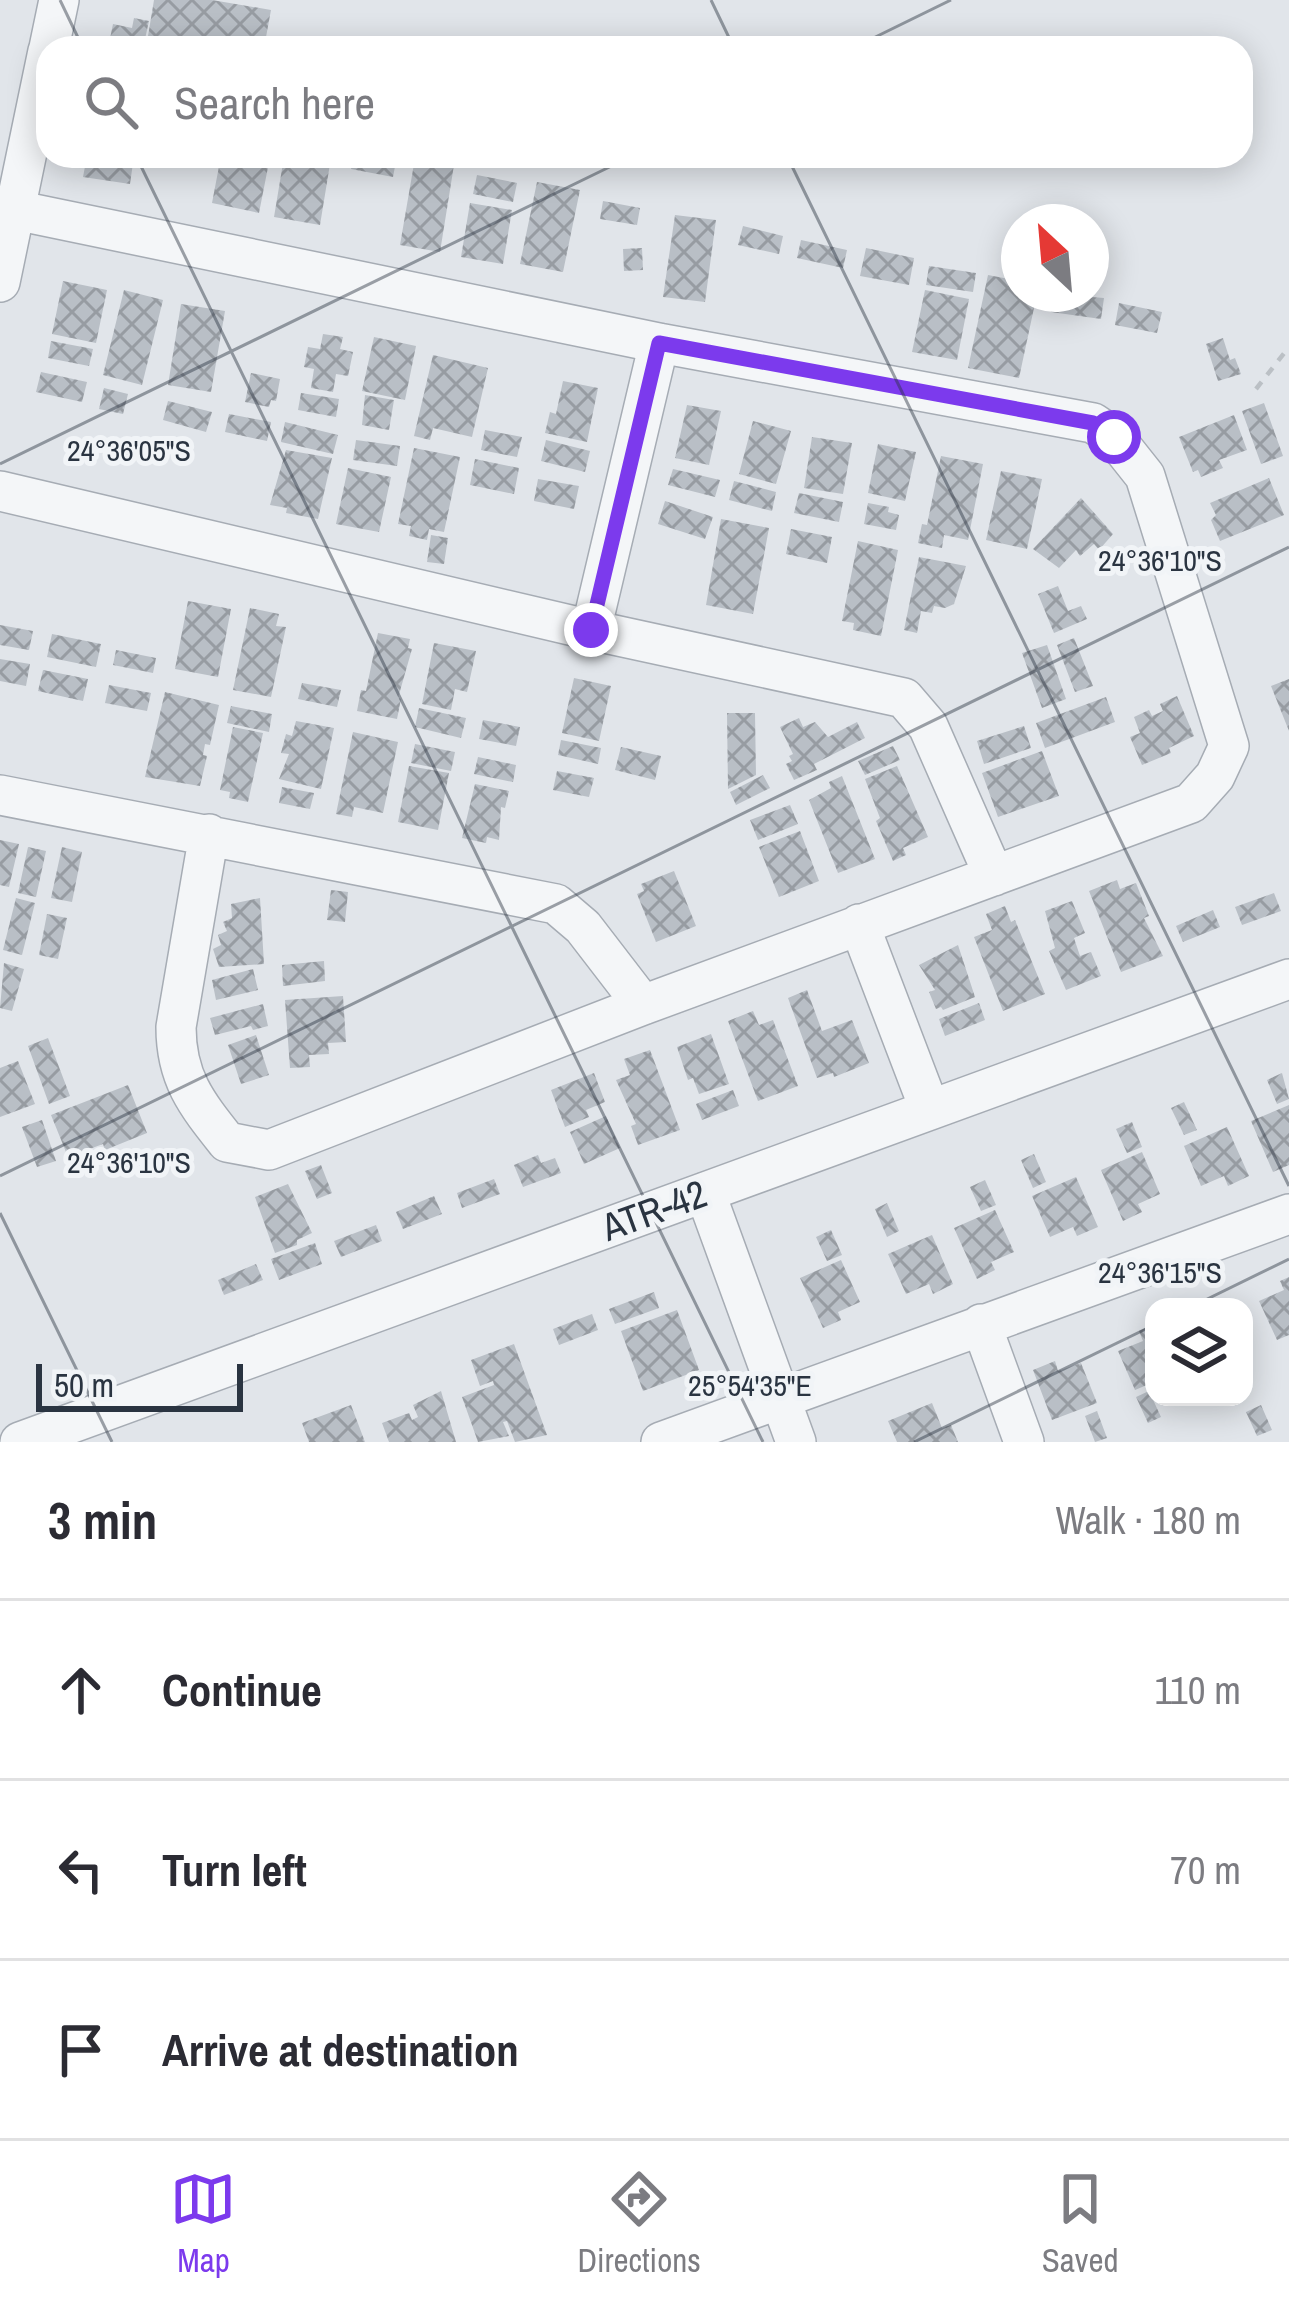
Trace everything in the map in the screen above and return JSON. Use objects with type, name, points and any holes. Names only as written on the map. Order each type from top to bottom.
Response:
[{"type":"street","points":[[51,36],[58,0]]},
{"type":"street","points":[[0,282],[36,108]]},
{"type":"street","points":[[15,210],[659,343],[1093,423],[1114,437],[1145,476],[1228,746],[1215,776],[1191,803],[643,1005],[269,1150],[227,1142],[195,1101],[176,1059],[176,1027],[209,834]]},
{"type":"street","points":[[591,630],[659,343]]},
{"type":"street","points":[[0,491],[904,698],[928,726],[994,876]]},
{"type":"street","points":[[0,795],[556,904],[583,927],[643,1005]]},
{"type":"street","points":[[859,924],[930,1110]]},
{"type":"street","name":"ATR-42","points":[[20,1442],[1289,979]]},
{"type":"street","points":[[704,1192],[796,1442]]},
{"type":"street","points":[[661,1442],[1289,1214]]},
{"type":"street","points":[[981,1324],[1024,1442]]},
{"type":"path","points":[[1256,388],[1289,347]]},
{"type":"building","points":[[154,0],[212,0],[271,10],[266,36],[148,36]]},
{"type":"building","points":[[134,18],[149,21],[146,36],[110,36],[113,24],[132,28]]},
{"type":"building","points":[[85,168],[132,168],[130,184],[83,177]]},
{"type":"building","points":[[219,168],[268,168],[259,213],[212,203]]},
{"type":"building","points":[[282,168],[329,168],[320,225],[274,217]]},
{"type":"building","points":[[351,168],[395,168],[393,177]]},
{"type":"building","points":[[413,168],[454,168],[440,252],[400,245]]},
{"type":"building","points":[[477,175],[517,183],[513,202],[473,194]]},
{"type":"building","points":[[537,182],[580,190],[563,272],[520,264]]},
{"type":"building","points":[[603,201],[640,208],[637,225],[600,219]]},
{"type":"building","points":[[470,203],[512,210],[503,264],[461,257]]},
{"type":"building","points":[[675,215],[716,220],[705,302],[663,297]]},
{"type":"building","points":[[743,226],[783,236],[779,254],[738,245]]},
{"type":"building","points":[[801,240],[847,250],[843,268],[797,258]]},
{"type":"building","points":[[642,248],[643,270],[624,271],[623,249]]},
{"type":"building","points":[[866,248],[914,258],[909,285],[860,276]]},
{"type":"building","points":[[929,266],[976,273],[973,292],[926,285]]},
{"type":"building","points":[[988,275],[1001,278],[1001,312],[1033,312],[1019,378],[968,368]]},
{"type":"building","points":[[63,281],[107,290],[96,343],[52,334]]},
{"type":"building","points":[[124,290],[163,300],[142,385],[103,375]]},
{"type":"building","points":[[925,290],[969,299],[957,360],[912,352]]},
{"type":"building","points":[[1119,303],[1162,312],[1157,333],[1115,325]]},
{"type":"building","points":[[181,304],[225,311],[211,392],[168,385]]},
{"type":"building","points":[[1051,312],[1102,312],[1101,319]]},
{"type":"building","points":[[323,334],[343,337],[340,349],[353,352],[348,376],[336,374],[333,392],[311,388],[314,369],[304,367],[308,347],[320,349]]},
{"type":"building","points":[[374,337],[416,346],[405,400],[362,391]]},
{"type":"building","points":[[1223,338],[1241,374],[1218,381],[1206,344]]},
{"type":"building","points":[[51,341],[93,349],[89,366],[48,358]]},
{"type":"building","points":[[433,355],[488,368],[472,437],[433,428],[430,440],[414,436]]},
{"type":"building","points":[[41,372],[87,382],[82,402],[36,392]]},
{"type":"building","points":[[251,373],[280,379],[276,401],[271,400],[269,407],[245,402]]},
{"type":"building","points":[[563,381],[598,388],[587,442],[545,433],[550,412],[556,414]]},
{"type":"building","points":[[104,388],[128,394],[123,414],[99,409]]},
{"type":"building","points":[[301,393],[339,399],[336,417],[298,410]]},
{"type":"building","points":[[365,395],[394,400],[389,430],[362,425]]},
{"type":"building","points":[[168,401],[212,412],[206,432],[163,420]]},
{"type":"building","points":[[1264,403],[1283,456],[1261,464],[1242,411]]},
{"type":"building","points":[[687,405],[721,411],[709,465],[675,458]]},
{"type":"building","points":[[229,414],[271,422],[267,441],[225,432]]},
{"type":"building","points":[[1234,415],[1247,450],[1219,460],[1223,468],[1201,477],[1198,470],[1193,472],[1179,437]]},
{"type":"building","points":[[753,421],[791,431],[776,484],[739,474]]},
{"type":"building","points":[[285,422],[338,435],[333,454],[281,442]]},
{"type":"building","points":[[485,430],[522,437],[517,457],[481,450]]},
{"type":"building","points":[[812,437],[852,443],[843,494],[804,488]]},
{"type":"building","points":[[356,440],[400,446],[397,466],[353,460]]},
{"type":"building","points":[[546,440],[590,451],[585,472],[541,461]]},
{"type":"building","points":[[878,444],[916,452],[905,501],[868,493]]},
{"type":"building","points":[[414,448],[460,457],[444,532],[429,529],[427,540],[409,536],[411,526],[398,524]]},
{"type":"building","points":[[286,450],[332,458],[318,519],[270,505]]},
{"type":"building","points":[[941,456],[983,464],[968,540],[944,535],[942,548],[918,543],[922,524],[927,525]]},
{"type":"building","points":[[475,459],[519,468],[514,494],[470,485]]},
{"type":"building","points":[[348,468],[391,477],[379,532],[336,524]]},
{"type":"building","points":[[673,469],[720,480],[715,497],[668,485]]},
{"type":"building","points":[[1001,471],[1042,479],[1027,549],[986,540]]},
{"type":"building","points":[[1269,478],[1284,515],[1220,541],[1210,503]]},
{"type":"building","points":[[538,479],[579,486],[574,509],[534,501]]},
{"type":"building","points":[[734,481],[776,492],[772,511],[729,500]]},
{"type":"building","points":[[799,493],[843,502],[839,522],[794,513]]},
{"type":"building","points":[[1081,498],[1113,534],[1099,550],[1094,544],[1080,556],[1076,550],[1059,568],[1033,549]]},
{"type":"building","points":[[665,501],[713,517],[705,539],[658,524]]},
{"type":"building","points":[[868,503],[889,507],[888,512],[899,515],[896,530],[864,524]]},
{"type":"building","points":[[721,519],[769,528],[753,614],[706,605]]},
{"type":"building","points":[[791,529],[832,537],[827,563],[786,554]]},
{"type":"building","points":[[431,535],[448,538],[444,564],[427,562]]},
{"type":"building","points":[[858,541],[898,550],[881,636],[853,630],[854,623],[842,621]]},
{"type":"building","points":[[919,557],[966,566],[954,604],[934,606],[932,613],[921,611],[917,633],[904,630]]},
{"type":"building","points":[[1058,586],[1068,611],[1081,606],[1087,619],[1054,633],[1038,594]]},
{"type":"building","points":[[188,601],[231,609],[218,677],[175,669]]},
{"type":"building","points":[[250,608],[279,614],[276,626],[286,627],[271,697],[233,690]]},
{"type":"building","points":[[0,625],[33,631],[29,650],[0,645]]},
{"type":"building","points":[[378,633],[410,639],[397,719],[357,711]]},
{"type":"building","points":[[52,634],[101,644],[96,667],[47,657]]},
{"type":"building","points":[[1074,638],[1093,686],[1075,692],[1057,645]]},
{"type":"building","points":[[434,643],[476,651],[467,692],[455,689],[451,710],[422,704]]},
{"type":"building","points":[[1047,645],[1066,699],[1042,708],[1022,653]]},
{"type":"building","points":[[116,650],[156,658],[153,673],[113,665]]},
{"type":"building","points":[[0,659],[30,664],[26,686],[0,681]]},
{"type":"building","points":[[43,670],[88,679],[83,701],[38,691]]},
{"type":"building","points":[[574,678],[611,686],[599,741],[562,733]]},
{"type":"building","points":[[1289,679],[1289,731],[1271,686]]},
{"type":"building","points":[[302,683],[341,690],[337,707],[298,699]]},
{"type":"building","points":[[109,685],[151,693],[147,711],[105,703]]},
{"type":"building","points":[[165,692],[219,705],[210,745],[205,744],[200,786],[145,777]]},
{"type":"building","points":[[1177,696],[1194,736],[1169,748],[1171,753],[1142,765],[1130,737],[1140,733],[1134,717],[1149,710],[1152,716],[1163,711],[1160,704]]},
{"type":"building","points":[[1106,697],[1115,722],[1045,748],[1036,723]]},
{"type":"building","points":[[231,706],[272,714],[269,732],[227,723]]},
{"type":"building","points":[[419,708],[466,718],[461,738],[415,727]]},
{"type":"building","points":[[727,713],[755,713],[756,775],[728,789]]},
{"type":"building","points":[[799,718],[803,727],[815,722],[828,737],[857,722],[865,738],[794,780],[786,764],[793,754],[780,727]]},
{"type":"building","points":[[483,720],[520,727],[516,746],[479,739]]},
{"type":"building","points":[[296,721],[334,728],[321,789],[279,779],[289,754],[281,753],[286,734],[292,736]]},
{"type":"building","points":[[1024,726],[1031,748],[984,764],[977,741]]},
{"type":"building","points":[[233,727],[263,733],[248,802],[229,798],[230,792],[220,790]]},
{"type":"building","points":[[353,732],[398,742],[383,813],[354,807],[352,817],[336,814]]},
{"type":"building","points":[[561,740],[601,748],[598,764],[558,755]]},
{"type":"building","points":[[415,744],[455,752],[451,771],[411,763]]},
{"type":"building","points":[[893,746],[900,760],[865,775],[858,761]]},
{"type":"building","points":[[621,747],[661,756],[655,780],[615,770]]},
{"type":"building","points":[[1042,751],[1059,796],[998,817],[982,773]]},
{"type":"building","points":[[478,757],[516,765],[513,782],[474,774]]},
{"type":"building","points":[[409,766],[449,773],[438,830],[398,822]]},
{"type":"building","points":[[897,766],[928,837],[903,848],[906,855],[893,861],[865,779]]},
{"type":"building","points":[[557,771],[594,778],[589,797],[553,790]]},
{"type":"building","points":[[763,775],[770,788],[736,805],[730,792]]},
{"type":"building","points":[[842,776],[875,859],[838,873],[809,800]]},
{"type":"building","points":[[475,784],[509,791],[505,808],[501,807],[499,840],[487,837],[486,843],[462,838]]},
{"type":"building","points":[[282,787],[314,793],[310,809],[279,803]]},
{"type":"building","points":[[790,805],[798,824],[758,840],[750,820]]},
{"type":"building","points":[[800,831],[819,881],[779,897],[759,847]]},
{"type":"building","points":[[0,840],[19,844],[9,887],[0,885]]},
{"type":"building","points":[[28,847],[46,851],[36,897],[18,893]]},
{"type":"building","points":[[62,847],[82,852],[72,902],[51,898]]},
{"type":"building","points":[[674,871],[696,926],[656,942],[637,894],[644,891],[641,884]]},
{"type":"building","points":[[1117,880],[1120,889],[1136,883],[1149,916],[1144,918],[1163,956],[1121,972],[1089,891]]},
{"type":"building","points":[[331,890],[348,892],[345,922],[327,920]]},
{"type":"building","points":[[1274,893],[1281,911],[1242,925],[1235,907]]},
{"type":"building","points":[[16,898],[35,903],[22,955],[3,950]]},
{"type":"building","points":[[260,898],[264,964],[219,967],[213,949],[221,945],[218,935],[227,931],[223,922],[232,918],[231,904]]},
{"type":"building","points":[[1072,901],[1085,933],[1074,938],[1080,956],[1091,952],[1101,976],[1066,990],[1049,951],[1055,948],[1045,911]]},
{"type":"building","points":[[1005,906],[1045,994],[1003,1011],[974,937],[992,930],[986,914]]},
{"type":"building","points":[[1213,910],[1220,927],[1183,942],[1176,926]]},
{"type":"building","points":[[47,914],[67,918],[58,959],[39,955]]},
{"type":"building","points":[[958,945],[975,997],[936,1009],[929,992],[935,990],[919,965]]},
{"type":"building","points":[[324,961],[325,981],[283,986],[282,965]]},
{"type":"building","points":[[4,963],[24,969],[12,1011],[0,1008]]},
{"type":"building","points":[[253,969],[258,990],[216,1000],[212,980]]},
{"type":"building","points":[[807,990],[822,1031],[852,1020],[869,1063],[834,1077],[833,1073],[817,1078],[788,998]]},
{"type":"building","points":[[343,996],[346,1042],[328,1043],[329,1054],[309,1055],[310,1067],[290,1068],[285,1000]]},
{"type":"building","points":[[979,1003],[985,1020],[945,1036],[939,1019]]},
{"type":"building","points":[[263,1004],[268,1026],[215,1035],[210,1018]]},
{"type":"building","points":[[753,1011],[759,1025],[773,1020],[798,1086],[758,1101],[728,1021]]},
{"type":"building","points":[[711,1034],[729,1084],[699,1094],[693,1078],[688,1080],[677,1047]]},
{"type":"building","points":[[256,1035],[269,1075],[241,1084],[228,1045]]},
{"type":"building","points":[[48,1038],[70,1096],[49,1104],[28,1046]]},
{"type":"building","points":[[650,1050],[680,1130],[638,1145],[631,1126],[636,1124],[616,1080],[630,1075],[624,1059]]},
{"type":"building","points":[[18,1061],[35,1104],[0,1117],[0,1068]]},
{"type":"building","points":[[594,1073],[605,1102],[586,1110],[589,1117],[565,1127],[551,1090]]},
{"type":"building","points":[[1282,1073],[1289,1099],[1277,1104],[1267,1080]]},
{"type":"building","points":[[128,1085],[147,1133],[105,1150],[103,1144],[68,1157],[51,1115]]},
{"type":"building","points":[[733,1090],[739,1106],[702,1120],[696,1104]]},
{"type":"building","points":[[1184,1102],[1197,1130],[1184,1135],[1171,1108]]},
{"type":"building","points":[[1289,1105],[1289,1165],[1273,1172],[1251,1121]]},
{"type":"building","points":[[606,1116],[620,1148],[584,1164],[570,1132]]},
{"type":"building","points":[[42,1120],[56,1161],[37,1167],[22,1127]]},
{"type":"building","points":[[1132,1122],[1142,1147],[1127,1153],[1116,1129]]},
{"type":"building","points":[[1227,1127],[1249,1176],[1228,1186],[1224,1176],[1201,1186],[1184,1146]]},
{"type":"building","points":[[1142,1152],[1160,1194],[1138,1204],[1142,1212],[1123,1221],[1101,1170]]},
{"type":"building","points":[[1034,1154],[1046,1182],[1033,1188],[1021,1160]]},
{"type":"building","points":[[538,1155],[541,1163],[555,1158],[561,1173],[523,1187],[514,1165]]},
{"type":"building","points":[[321,1165],[332,1193],[317,1199],[305,1171]]},
{"type":"building","points":[[1076,1177],[1098,1227],[1077,1236],[1073,1227],[1050,1237],[1032,1196]]},
{"type":"building","points":[[494,1179],[500,1194],[462,1208],[457,1193]]},
{"type":"building","points":[[985,1180],[996,1205],[981,1211],[970,1187]]},
{"type":"building","points":[[288,1184],[312,1233],[275,1253],[255,1197]]},
{"type":"building","points":[[434,1196],[442,1214],[403,1229],[396,1212]]},
{"type":"building","points":[[887,1203],[899,1231],[887,1237],[875,1209]]},
{"type":"building","points":[[995,1210],[1014,1252],[991,1262],[995,1270],[977,1279],[954,1228]]},
{"type":"building","points":[[376,1225],[382,1241],[341,1257],[334,1241]]},
{"type":"building","points":[[831,1230],[842,1255],[827,1261],[816,1237]]},
{"type":"building","points":[[932,1235],[953,1284],[933,1294],[929,1284],[906,1294],[888,1254]]},
{"type":"building","points":[[315,1243],[322,1264],[279,1280],[271,1259]]},
{"type":"building","points":[[841,1260],[860,1302],[838,1312],[841,1320],[823,1328],[800,1278]]},
{"type":"building","points":[[256,1264],[263,1280],[224,1295],[218,1280]]},
{"type":"building","points":[[1289,1277],[1289,1335],[1277,1340],[1259,1301],[1284,1290],[1280,1281]]},
{"type":"building","points":[[654,1292],[659,1308],[615,1324],[609,1309]]},
{"type":"building","points":[[677,1310],[699,1370],[643,1391],[621,1331]]},
{"type":"building","points":[[592,1314],[598,1330],[559,1345],[553,1329]]},
{"type":"building","points":[[1145,1328],[1145,1386],[1135,1390],[1118,1351],[1143,1341],[1139,1331]]},
{"type":"building","points":[[514,1344],[547,1435],[515,1442],[507,1421],[503,1422],[509,1436],[478,1442],[462,1397],[494,1385],[493,1381],[480,1386],[471,1360]]},
{"type":"building","points":[[1055,1361],[1058,1371],[1081,1363],[1097,1403],[1052,1420],[1033,1370]]},
{"type":"building","points":[[441,1391],[456,1442],[389,1442],[382,1423],[409,1413],[412,1420],[418,1417],[413,1405]]},
{"type":"building","points":[[1145,1393],[1145,1406],[1156,1406],[1161,1417],[1148,1423],[1136,1397]]},
{"type":"building","points":[[932,1403],[942,1428],[951,1425],[958,1442],[897,1442],[888,1421]]},
{"type":"building","points":[[351,1405],[365,1442],[309,1442],[302,1423]]},
{"type":"building","points":[[1261,1405],[1272,1430],[1257,1436],[1246,1412]]},
{"type":"building","points":[[1097,1411],[1107,1438],[1095,1442],[1085,1416]]},
{"type":"route","points":[[591,630],[659,343],[1093,423],[1114,437]]}]
